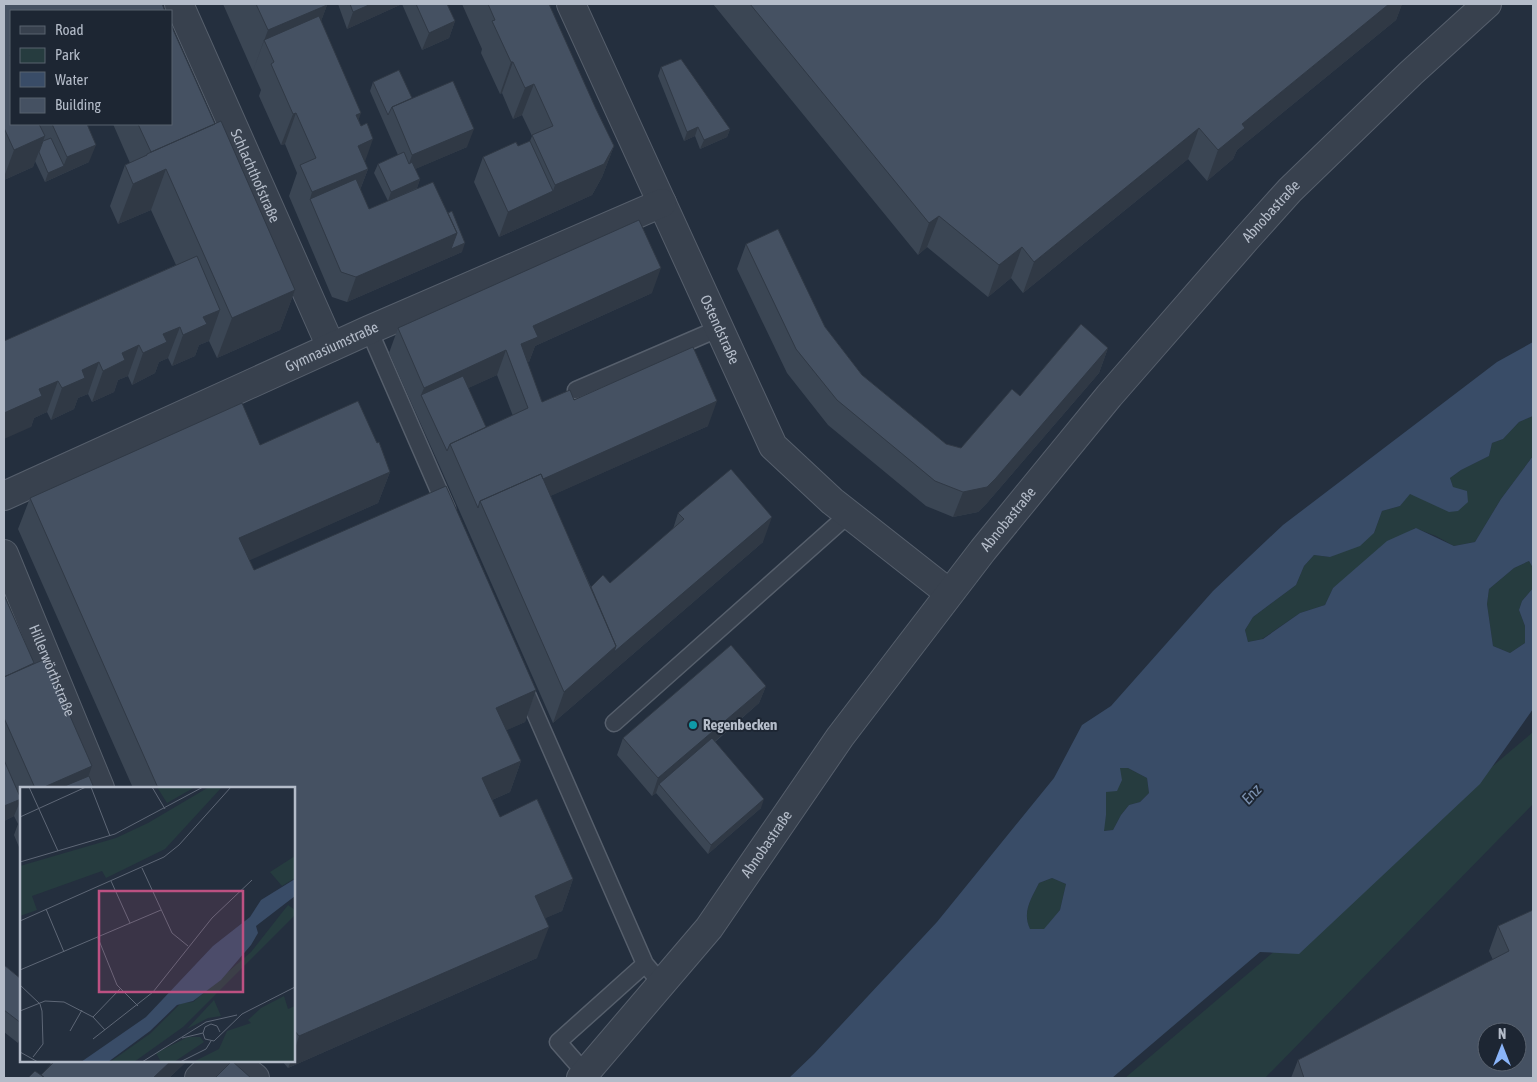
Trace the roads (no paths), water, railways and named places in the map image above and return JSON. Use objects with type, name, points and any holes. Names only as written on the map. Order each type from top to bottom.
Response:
[{"type":"street","name":"Schlachthofstraße","points":[[179,4],[332,347]]},
{"type":"street","name":"Ostendstraße","points":[[571,4],[773,446],[832,501],[949,593]]},
{"type":"street","name":"Abnobastraße","points":[[583,1076],[653,974],[714,921],[840,736],[949,593],[1109,396],[1290,190],[1487,4]]},
{"type":"street","name":"Gymnasiumstraße","points":[[4,496],[369,330],[662,203]]},
{"type":"street","name":"Hillerwörthstraße","points":[[4,554],[100,787]]},
{"type":"street","points":[[199,1078],[216,1062]]},
{"type":"street","points":[[235,1062],[255,1078]]},
{"type":"lane","points":[[576,390],[720,328]]},
{"type":"lane","points":[[369,330],[452,523]]},
{"type":"lane","points":[[614,723],[849,514]]},
{"type":"lane","points":[[516,669],[653,974],[558,1042],[583,1076]]},
{"type":"water","name":"Enz","points":[[1533,342],[1533,416],[1519,422],[1503,439],[1492,443],[1489,456],[1461,470],[1450,478],[1453,487],[1467,491],[1468,502],[1458,511],[1449,512],[1410,494],[1400,506],[1382,511],[1374,533],[1360,546],[1330,557],[1314,555],[1304,566],[1296,585],[1253,617],[1245,630],[1248,642],[1263,639],[1300,613],[1325,605],[1333,588],[1387,541],[1416,528],[1454,546],[1475,542],[1501,499],[1533,456],[1533,568],[1529,561],[1514,568],[1489,589],[1487,604],[1493,646],[1510,653],[1525,643],[1525,626],[1519,610],[1522,601],[1533,588],[1533,709],[1480,784],[1299,954],[1260,952],[1112,1078],[789,1078],[814,1054],[937,922],[1054,778],[1082,725],[1111,706],[1213,591],[1283,525],[1497,362]],"holes":[[[1120,768],[1128,768],[1147,778],[1149,793],[1140,802],[1129,805],[1113,830],[1104,831],[1106,792],[1117,791],[1122,780]],[[1052,878],[1066,884],[1060,910],[1044,929],[1030,929],[1027,911],[1031,900],[1039,883]]]},
{"type":"place","name":"Regenbecken","points":[[693,725]]}]
